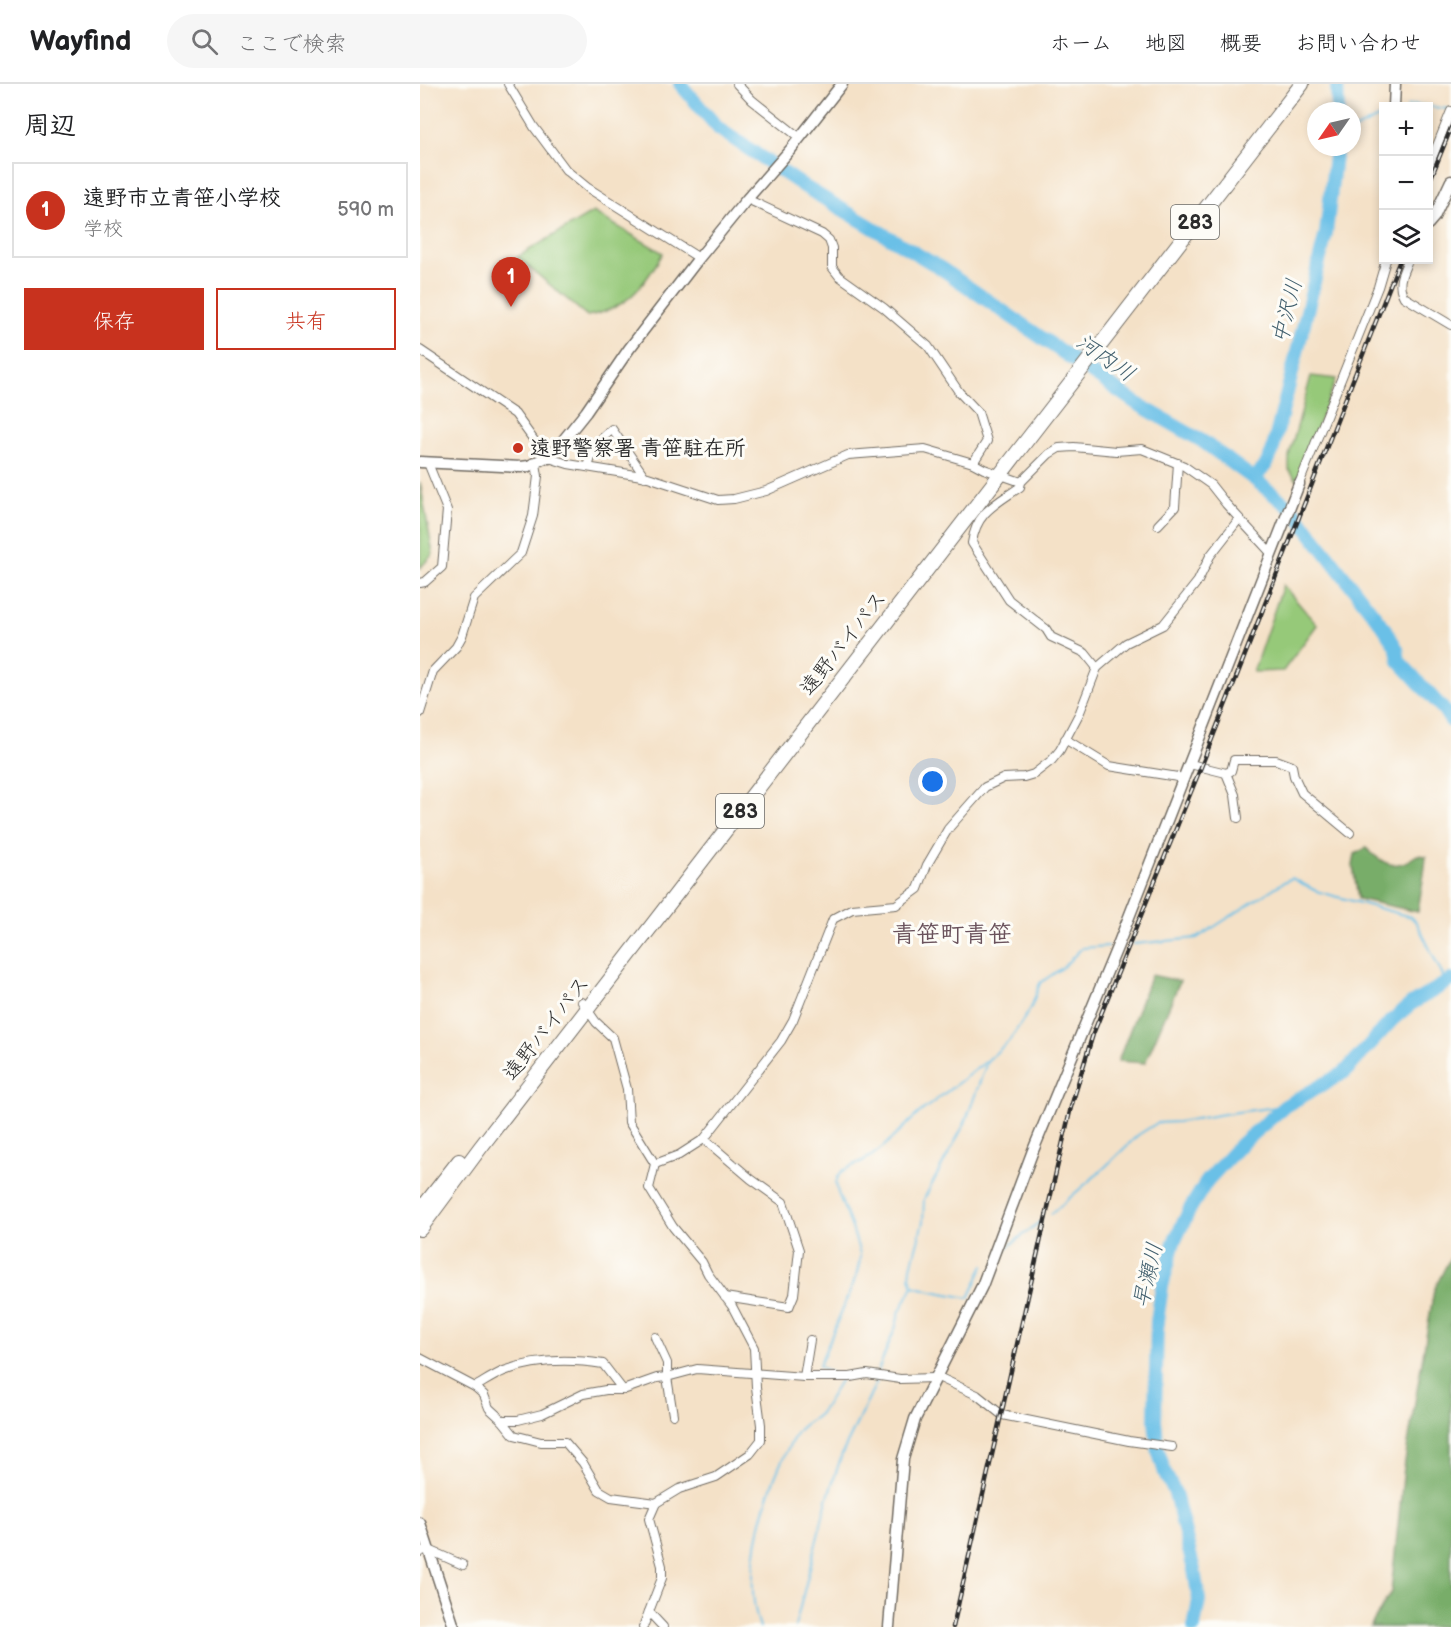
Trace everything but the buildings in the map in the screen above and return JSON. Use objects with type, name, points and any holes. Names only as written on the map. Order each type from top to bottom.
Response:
[{"type":"highway","name":"遠野バイパス","points":[[1133,295],[1291,84]]},
{"type":"highway","name":"遠野バイパス","points":[[420,1211],[584,1006],[1133,295],[1302,84]]},
{"type":"highway","name":"遠野バイパス","points":[[420,1229],[584,1006]]},
{"type":"street","points":[[508,84],[534,127],[566,170],[588,188],[699,258]]},
{"type":"street","points":[[737,84],[752,100],[800,138]]},
{"type":"street","points":[[420,712],[433,671],[456,647],[462,636],[474,598],[521,553],[533,516],[538,476],[544,459],[586,412],[699,258],[791,149],[842,84]]},
{"type":"street","points":[[1394,102],[1395,84]]},
{"type":"street","points":[[1433,156],[1451,111]]},
{"type":"street","points":[[1433,219],[1451,181]]},
{"type":"street","points":[[750,196],[822,234],[832,248],[832,267],[839,276],[884,308],[928,346],[959,392],[978,412],[987,441],[973,463]]},
{"type":"street","points":[[889,1627],[903,1459],[915,1419],[982,1286],[1032,1153],[1190,764],[1271,552],[1378,287],[1385,264]]},
{"type":"street","points":[[1406,264],[1400,280],[1400,291],[1404,297],[1451,325]]},
{"type":"street","points":[[420,350],[515,414],[544,459]]},
{"type":"street","points":[[588,467],[595,445],[612,429],[645,477]]},
{"type":"street","points":[[1097,668],[1085,653],[1052,637],[1009,600],[972,543],[974,529],[981,516],[1020,487],[1021,482],[1049,454],[1059,448],[1074,447],[1116,451],[1142,449],[1178,463],[1211,485],[1239,519],[1271,552]]},
{"type":"street","points":[[420,583],[425,582],[442,567],[447,510],[424,462],[521,467],[544,459],[645,477],[718,500],[734,499],[766,491],[848,455],[926,449],[973,463],[1021,482]]},
{"type":"street","points":[[1158,525],[1175,507],[1178,463]]},
{"type":"street","points":[[655,1164],[679,1155],[704,1139],[781,1041],[793,1020],[833,919],[852,909],[896,905],[918,889],[927,865],[948,828],[985,787],[1004,778],[1034,774],[1052,760],[1080,712],[1097,668],[1126,643],[1163,625],[1198,581],[1210,556],[1239,519]]},
{"type":"street","points":[[1065,739],[1110,766],[1184,778]]},
{"type":"street","points":[[1190,764],[1226,773],[1231,771],[1234,760],[1276,760],[1292,766],[1302,793],[1350,833]]},
{"type":"street","points":[[1226,773],[1235,795],[1238,818]]},
{"type":"street","points":[[584,1006],[596,1022],[613,1038],[627,1089],[629,1122],[655,1164],[649,1188],[741,1321],[754,1348],[761,1425],[760,1440],[750,1454],[716,1477],[679,1489],[656,1503],[649,1519],[662,1566],[662,1578],[643,1627]]},
{"type":"street","points":[[704,1139],[751,1179],[783,1202],[799,1250],[794,1295],[789,1307],[725,1297]]},
{"type":"street","points":[[655,1337],[667,1363],[673,1415]]},
{"type":"street","points":[[804,1377],[810,1340]]},
{"type":"street","points":[[420,1358],[475,1387],[484,1395],[489,1408],[514,1435],[541,1442],[565,1442],[583,1463],[599,1490],[611,1497],[656,1503]]},
{"type":"street","points":[[475,1387],[504,1371],[566,1360],[603,1364],[623,1390]]},
{"type":"street","points":[[502,1420],[518,1420],[542,1414],[583,1394],[623,1390],[657,1378],[697,1369],[804,1377],[877,1375],[900,1379],[935,1377],[976,1395],[1002,1414],[1129,1441],[1172,1447]]},
{"type":"street","points":[[420,1523],[424,1550],[454,1627]]},
{"type":"street","points":[[424,1550],[463,1565]]},
{"type":"street","points":[[649,1612],[663,1627]]},
{"type":"green space","points":[[593,212],[663,253],[633,295],[613,308],[587,316],[517,257]]},
{"type":"green space","points":[[1311,376],[1336,379],[1297,480],[1289,470],[1289,456]]},
{"type":"green space","points":[[420,482],[433,554],[420,568]]},
{"type":"green space","points":[[1283,585],[1317,625],[1283,671],[1253,672]]},
{"type":"green space","points":[[1366,848],[1379,859],[1396,865],[1417,855],[1426,856],[1418,912],[1358,899],[1353,866],[1355,854]]},
{"type":"green space","points":[[1151,975],[1180,981],[1145,1063],[1118,1061]]},
{"type":"green space","points":[[1451,1256],[1451,1627],[1370,1627],[1391,1592],[1404,1467],[1434,1290]]},
{"type":"waterway","name":"河内川","points":[[680,84],[719,129],[805,187],[942,269],[1136,403],[1202,441],[1292,509],[1385,629],[1397,649],[1399,661],[1444,710],[1451,721]]},
{"type":"waterway","name":"中沢川","points":[[1337,84],[1338,102]]},
{"type":"waterway","points":[[1433,107],[1448,109]]},
{"type":"waterway","points":[[1361,126],[1379,118]]},
{"type":"waterway","name":"中沢川","points":[[1254,479],[1266,465],[1272,452],[1290,381],[1326,233],[1335,156]]},
{"type":"waterway","points":[[1134,944],[1197,938],[1292,878],[1316,891],[1411,917],[1417,923],[1446,982]]},
{"type":"waterway","points":[[833,1374],[819,1366],[856,1277],[860,1260],[852,1228],[838,1193],[836,1183],[838,1177],[842,1171],[870,1157],[883,1147],[919,1113],[1009,1041],[1031,1008],[1040,983],[1062,968],[1082,948],[1108,946]]},
{"type":"waterway","name":"早瀬川","points":[[1194,1627],[1199,1600],[1194,1570],[1175,1493],[1165,1473],[1158,1450],[1155,1421],[1157,1322],[1162,1286],[1174,1242],[1207,1181],[1241,1144],[1285,1106],[1345,1072],[1392,1020],[1411,1004],[1451,980]]},
{"type":"waterway","points":[[795,1627],[827,1500],[842,1454],[876,1383],[879,1368],[899,1313],[913,1286],[910,1277],[911,1267],[923,1222],[924,1199],[965,1123],[987,1062]]},
{"type":"waterway","points":[[1051,1214],[1138,1135],[1157,1123],[1285,1106]]},
{"type":"waterway","points":[[1000,1253],[1041,1221]]},
{"type":"waterway","points":[[913,1286],[969,1298],[984,1265]]},
{"type":"waterway","points":[[760,1627],[754,1605],[753,1580],[755,1554],[767,1500],[786,1452],[797,1432],[819,1414],[841,1379]]},
{"type":"railway","points":[[1433,173],[1451,128]]},
{"type":"railway","points":[[953,1627],[1071,1107],[1093,1034],[1201,767],[1398,264]]},
{"type":"place","name":"遠野市立青笹小学校","points":[[511,307]]},
{"type":"place","name":"遠野警察署 青笹駐在所","points":[[518,448]]},
{"type":"district","name":"青笹町青笹","points":[[952,934]]}]
